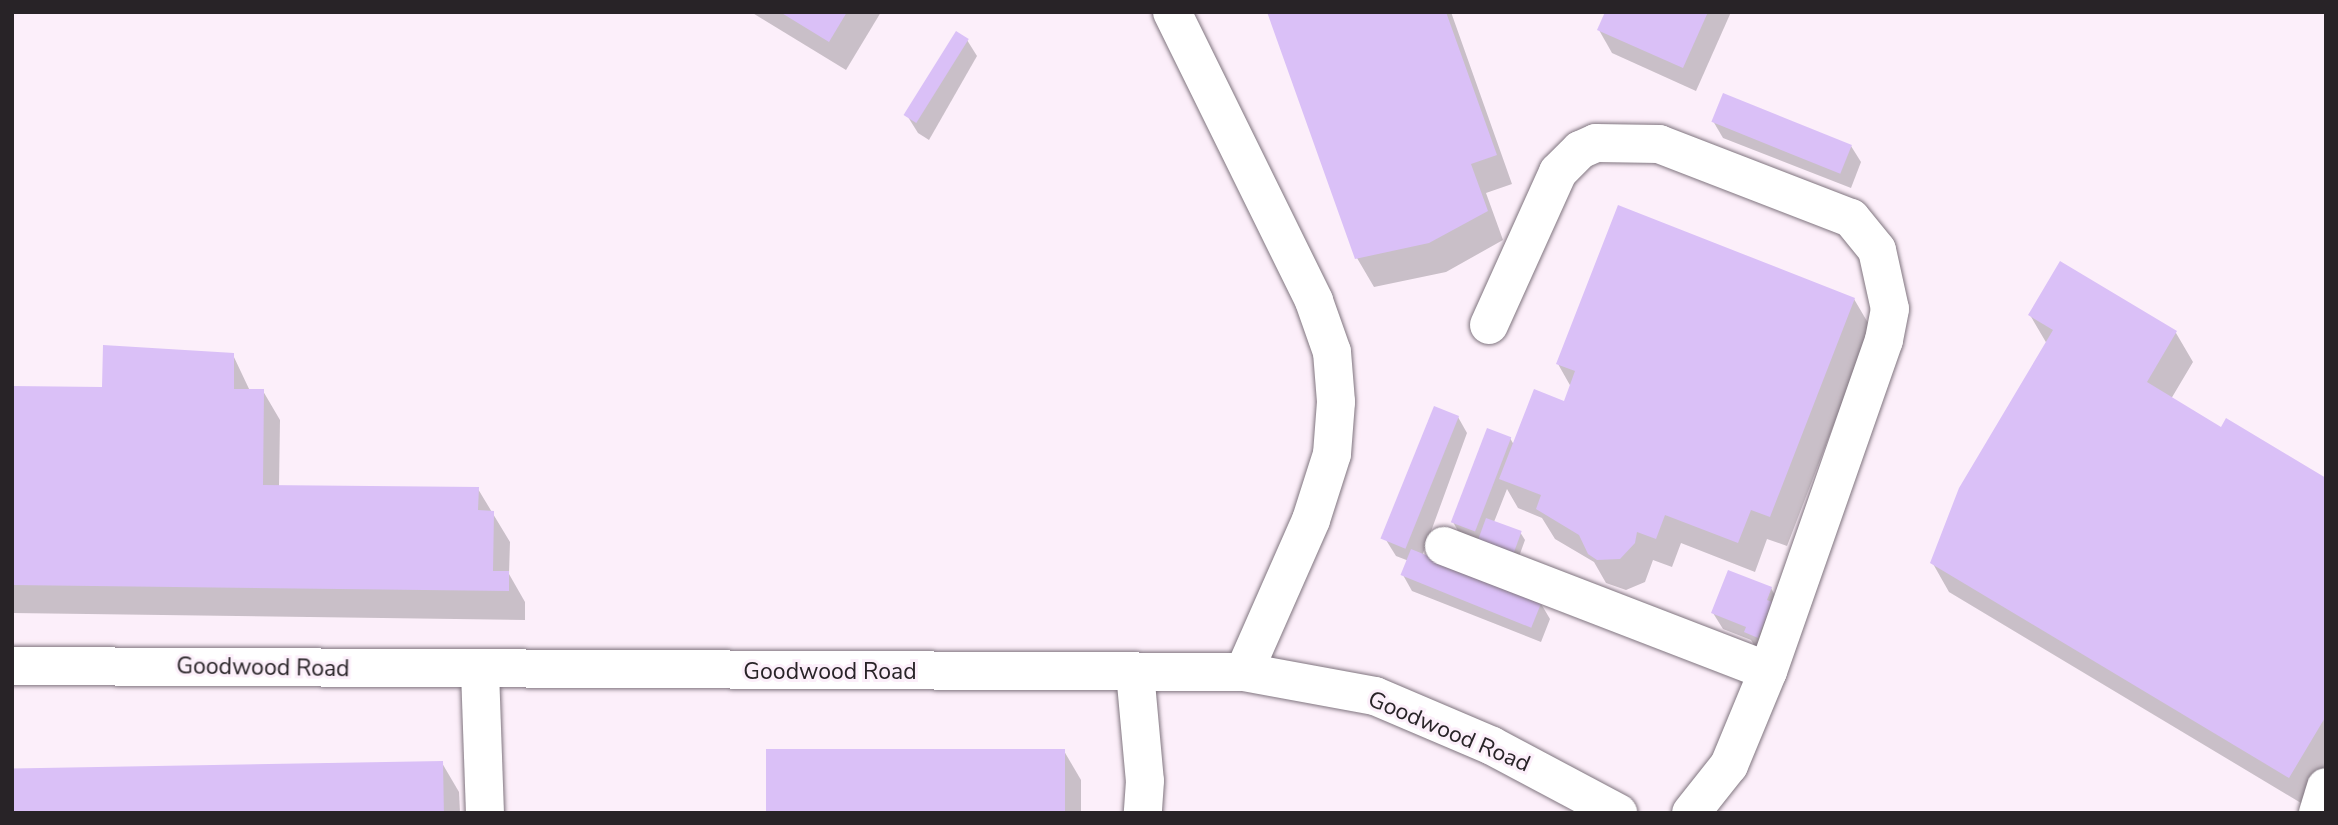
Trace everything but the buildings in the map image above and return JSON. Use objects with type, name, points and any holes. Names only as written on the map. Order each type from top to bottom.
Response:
[{"type":"street","points":[[1172,12],[1314,301],[1332,352],[1336,402],[1332,454],[1311,520],[1244,672]]},
{"type":"street","points":[[1489,325],[1558,172],[1580,150],[1595,143],[1659,144],[1851,218],[1877,250],[1890,309],[1884,340],[1768,671],[1729,765],[1691,813]]},
{"type":"street","points":[[1444,546],[1768,671]]},
{"type":"street","name":"Goodwood Road","points":[[12,666],[480,671],[1244,672],[1375,696],[1492,746],[1618,813]]},
{"type":"street","points":[[480,671],[485,813]]},
{"type":"street","points":[[1135,672],[1145,781],[1143,813]]},
{"type":"street","points":[[2318,813],[2326,787]]}]
